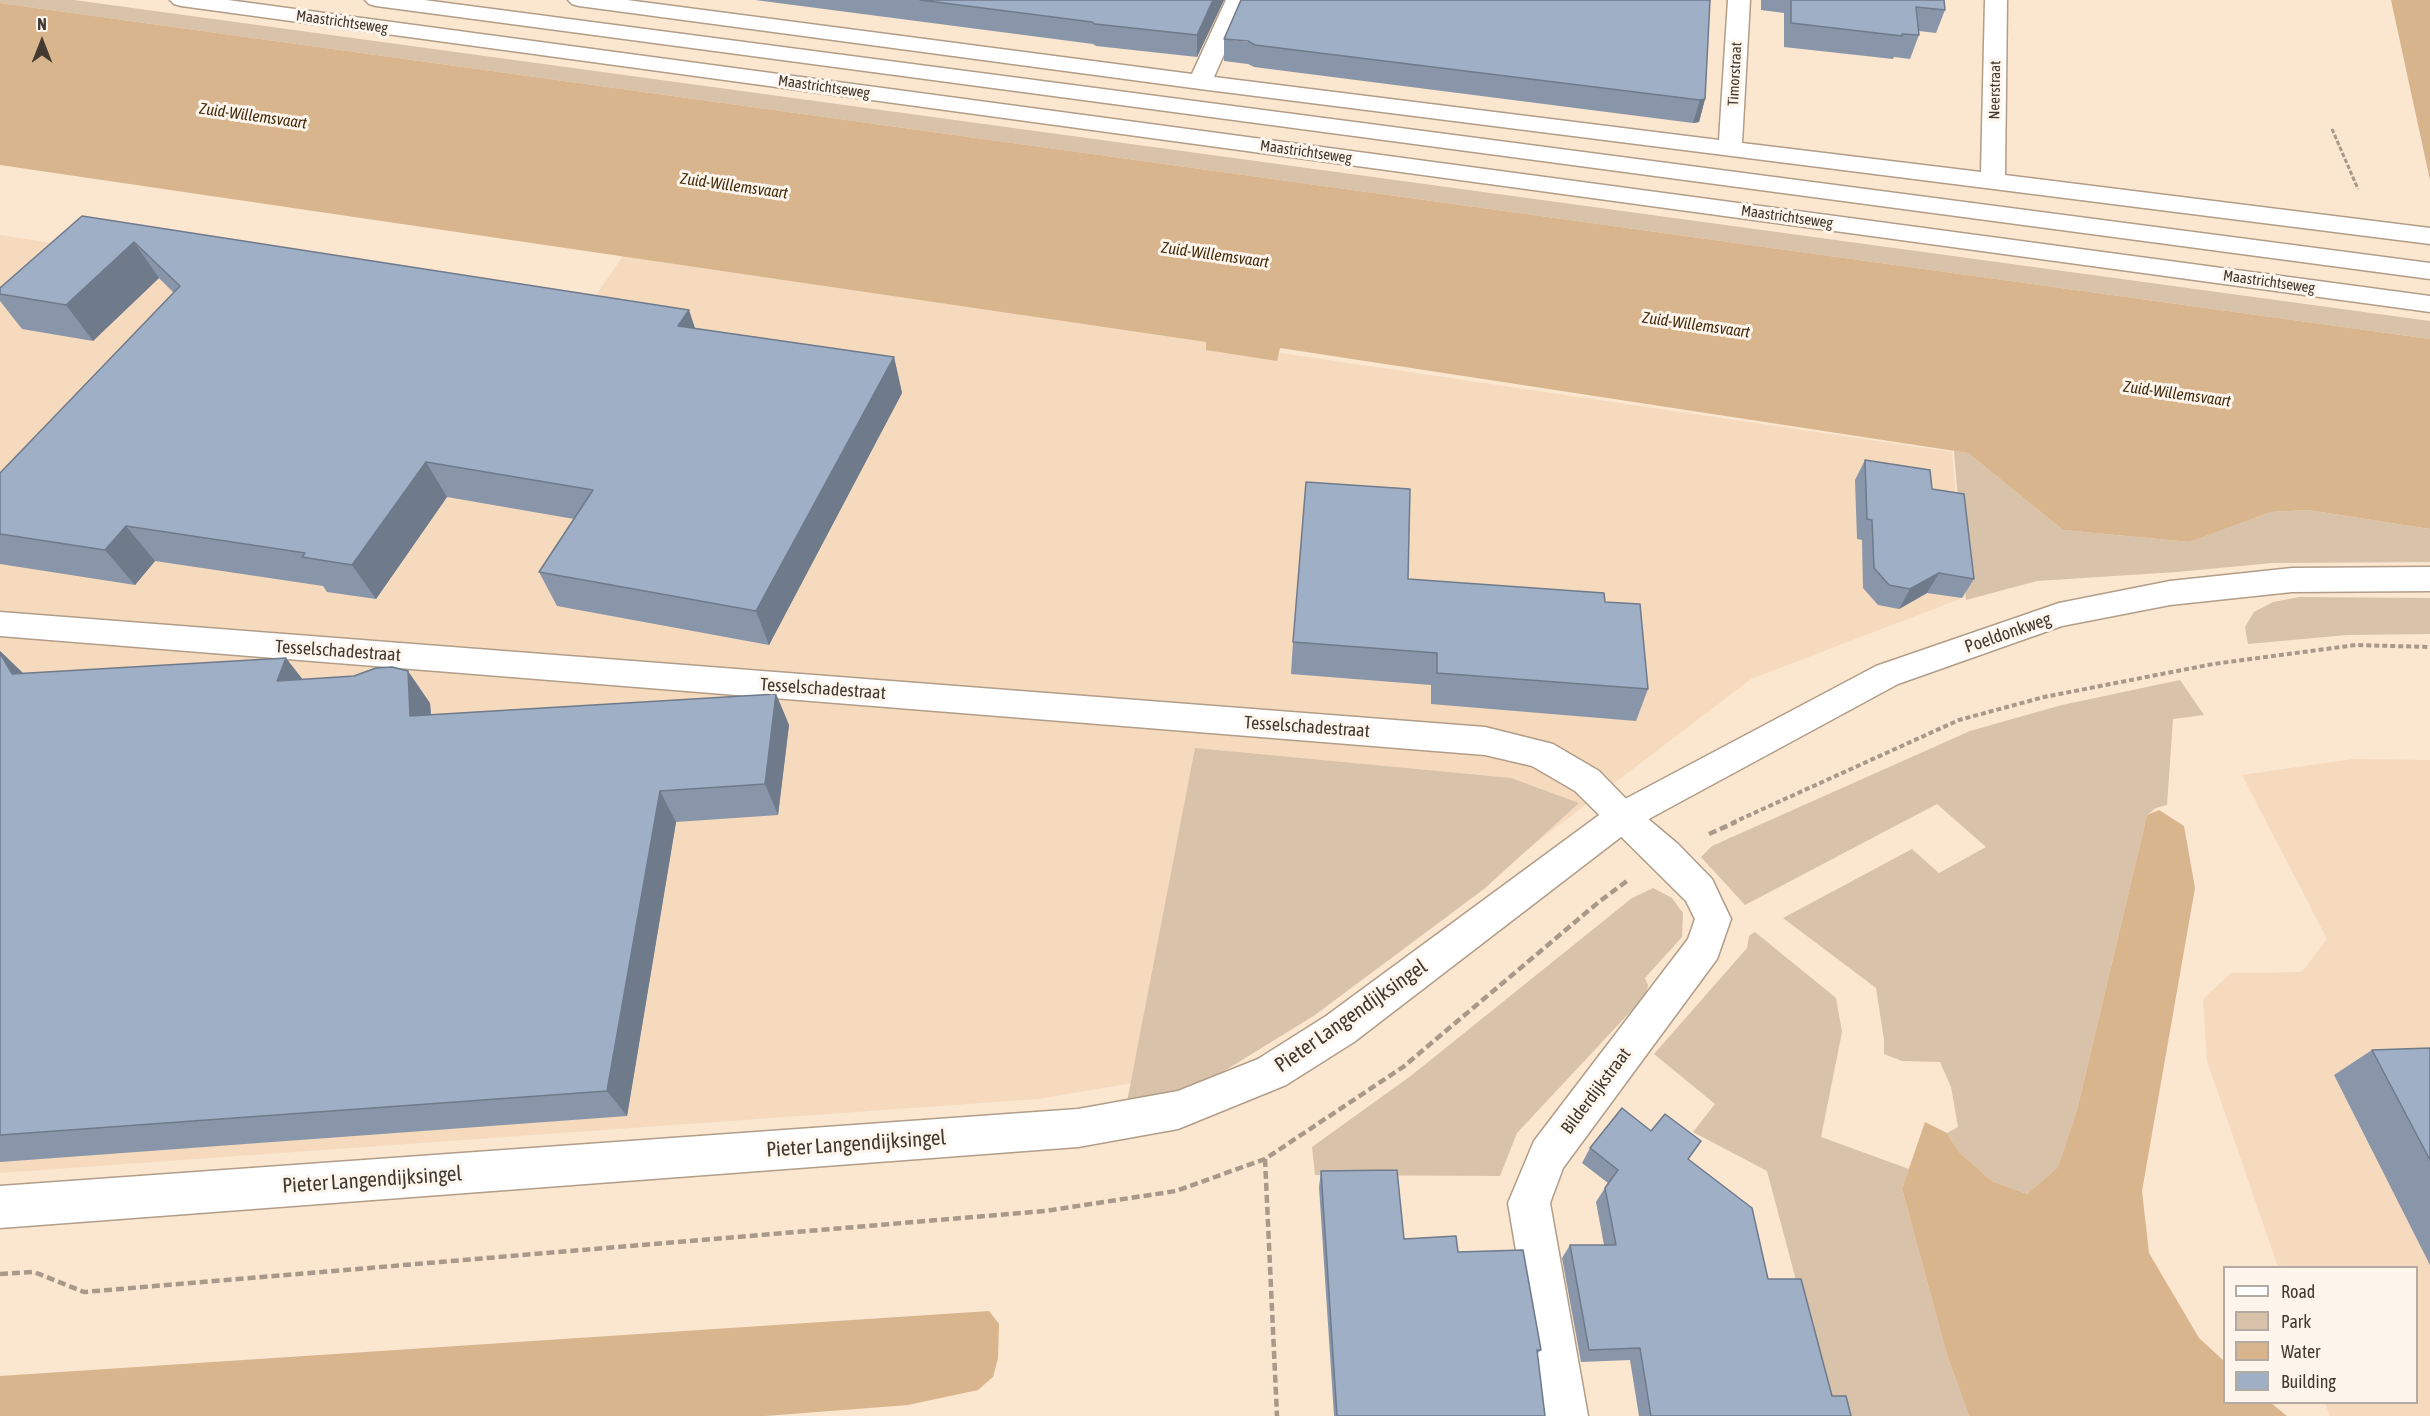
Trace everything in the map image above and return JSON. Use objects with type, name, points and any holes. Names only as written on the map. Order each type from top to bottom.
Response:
[{"type":"street","name":"Maastrichtseweg","points":[[181,0],[2430,304]]},
{"type":"street","name":"Maastrichtseweg","points":[[376,0],[2430,271]]},
{"type":"street","points":[[579,0],[655,5],[1200,82],[2430,236]]},
{"type":"street","points":[[1200,82],[1237,0]]},
{"type":"street","name":"Timorstraat","points":[[1730,148],[1739,0]]},
{"type":"street","name":"Neerstraat","points":[[1993,181],[1996,0]]},
{"type":"street","name":"Poeldonkweg","points":[[1622,817],[1887,675],[2059,615],[2170,593],[2292,580],[2430,579]]},
{"type":"street","name":"Tesselschadestraat","points":[[0,624],[1485,741],[1541,754],[1587,781],[1622,817]]},
{"type":"street","name":"Bilderdijkstraat","points":[[1566,1416],[1529,1203],[1548,1155],[1704,947],[1713,919],[1699,890],[1665,855],[1622,817]]},
{"type":"street","name":"Pieter Langendijksingel","points":[[0,1207],[1078,1128],[1178,1110],[1272,1072],[1340,1029],[1622,817]]},
{"type":"path","points":[[2332,129],[2372,229]]},
{"type":"path","points":[[0,1274],[34,1272],[84,1292],[1045,1211],[1176,1191],[1265,1158],[1403,1067],[1600,901],[1665,855],[1959,720],[2044,698],[2214,664],[2356,645],[2430,647]]},
{"type":"path","points":[[1265,1158],[1277,1416]]},
{"type":"shaded area","points":[[2391,0],[2430,0],[2430,180]]},
{"type":"shaded area","points":[[0,235],[576,324],[623,256],[1952,452],[1965,597],[1751,679],[1323,1005],[1180,1075],[1038,1099],[0,1173]]},
{"type":"shaded area","points":[[2353,759],[2430,760],[2430,1416],[2330,1416],[2325,1404],[2418,1404],[2418,1266],[2278,1266],[2207,1061],[2203,999],[2231,973],[2302,972],[2327,939],[2242,775]]},
{"type":"green space","points":[[0,0],[74,0],[2430,321],[2430,339],[0,3]]},
{"type":"green space","points":[[1954,451],[1968,453],[2063,530],[2190,542],[2271,512],[2308,510],[2430,529],[2430,562],[2272,563],[2037,581],[1966,600]]},
{"type":"green space","points":[[2299,597],[2430,598],[2430,634],[2347,635],[2248,644],[2245,627],[2254,612],[2273,602]]},
{"type":"green space","points":[[2180,680],[2204,715],[2173,719],[2167,805],[2156,808],[2147,815],[2077,1110],[2058,1167],[2027,1194],[1992,1181],[1959,1152],[1947,1133],[1958,1127],[1951,1087],[1940,1062],[1902,1061],[1884,1054],[1876,988],[1783,918],[1912,849],[1939,873],[1986,847],[1937,804],[1745,905],[1701,857],[1712,846],[1970,731],[2062,705]]},
{"type":"green space","points":[[1195,748],[1511,778],[1579,803],[1484,889],[1315,1015],[1208,1081],[1126,1107]]},
{"type":"green space","points":[[1653,888],[1672,898],[1683,913],[1682,937],[1645,978],[1648,985],[1646,995],[1517,1133],[1500,1176],[1315,1175],[1312,1147],[1412,1075],[1632,898]]},
{"type":"green space","points":[[1755,932],[1836,998],[1842,1032],[1821,1137],[1909,1169],[1902,1189],[1947,1355],[1969,1416],[1832,1416],[1767,1171],[1693,1132],[1715,1104],[1654,1054],[1747,948],[1749,936]]},
{"type":"water","name":"Zuid-Willemsvaart","points":[[0,3],[2430,339],[2430,529],[2308,510],[2271,512],[2190,542],[2063,530],[1968,453],[1280,348],[1277,361],[1206,350],[1206,342],[0,165]]},
{"type":"water","points":[[2159,810],[2184,826],[2195,888],[2142,1191],[2149,1253],[2199,1338],[2223,1360],[2223,1404],[2272,1404],[2287,1416],[1969,1416],[1947,1355],[1902,1189],[1925,1122],[1947,1133],[1959,1152],[1992,1181],[2027,1194],[2058,1167],[2077,1110],[2147,815]]},
{"type":"water","points":[[989,1311],[999,1324],[998,1358],[993,1377],[978,1390],[908,1405],[765,1416],[0,1416],[0,1376]]},
{"type":"building","points":[[920,0],[1213,0],[1197,35],[1095,24]]},
{"type":"building","points":[[1241,0],[1710,0],[1705,99],[1255,45],[1248,41],[1224,39]]},
{"type":"building","points":[[1791,0],[1944,0],[1945,10],[1916,7],[1919,35],[1902,34],[1902,36],[1791,23]]},
{"type":"building","points":[[82,216],[689,310],[678,326],[894,357],[756,611],[539,572],[593,490],[426,462],[352,565],[302,557],[305,553],[126,526],[105,550],[0,534],[0,473],[180,286],[134,242],[66,305],[0,294],[0,288]]},
{"type":"building","points":[[1865,460],[1930,470],[1932,489],[1964,494],[1974,579],[1939,573],[1910,589],[1889,585],[1874,568],[1872,520],[1867,519]]},
{"type":"building","points":[[1306,482],[1410,489],[1408,579],[1604,593],[1605,602],[1640,604],[1648,689],[1437,673],[1437,653],[1293,642]]},
{"type":"building","points":[[0,653],[12,674],[286,658],[277,681],[354,676],[376,668],[392,667],[408,671],[410,716],[776,694],[765,784],[660,791],[607,1091],[0,1135]]},
{"type":"building","points":[[2430,1048],[2430,1160],[2372,1050]]},
{"type":"building","points":[[1622,1108],[1651,1131],[1665,1114],[1701,1141],[1688,1159],[1752,1208],[1768,1279],[1801,1279],[1832,1396],[1846,1396],[1851,1416],[1651,1416],[1640,1348],[1589,1350],[1570,1245],[1616,1245],[1605,1188],[1618,1170],[1590,1148]]},
{"type":"building","points":[[1397,1170],[1404,1239],[1456,1236],[1458,1252],[1523,1250],[1541,1350],[1537,1350],[1545,1416],[1337,1416],[1321,1171]]}]
